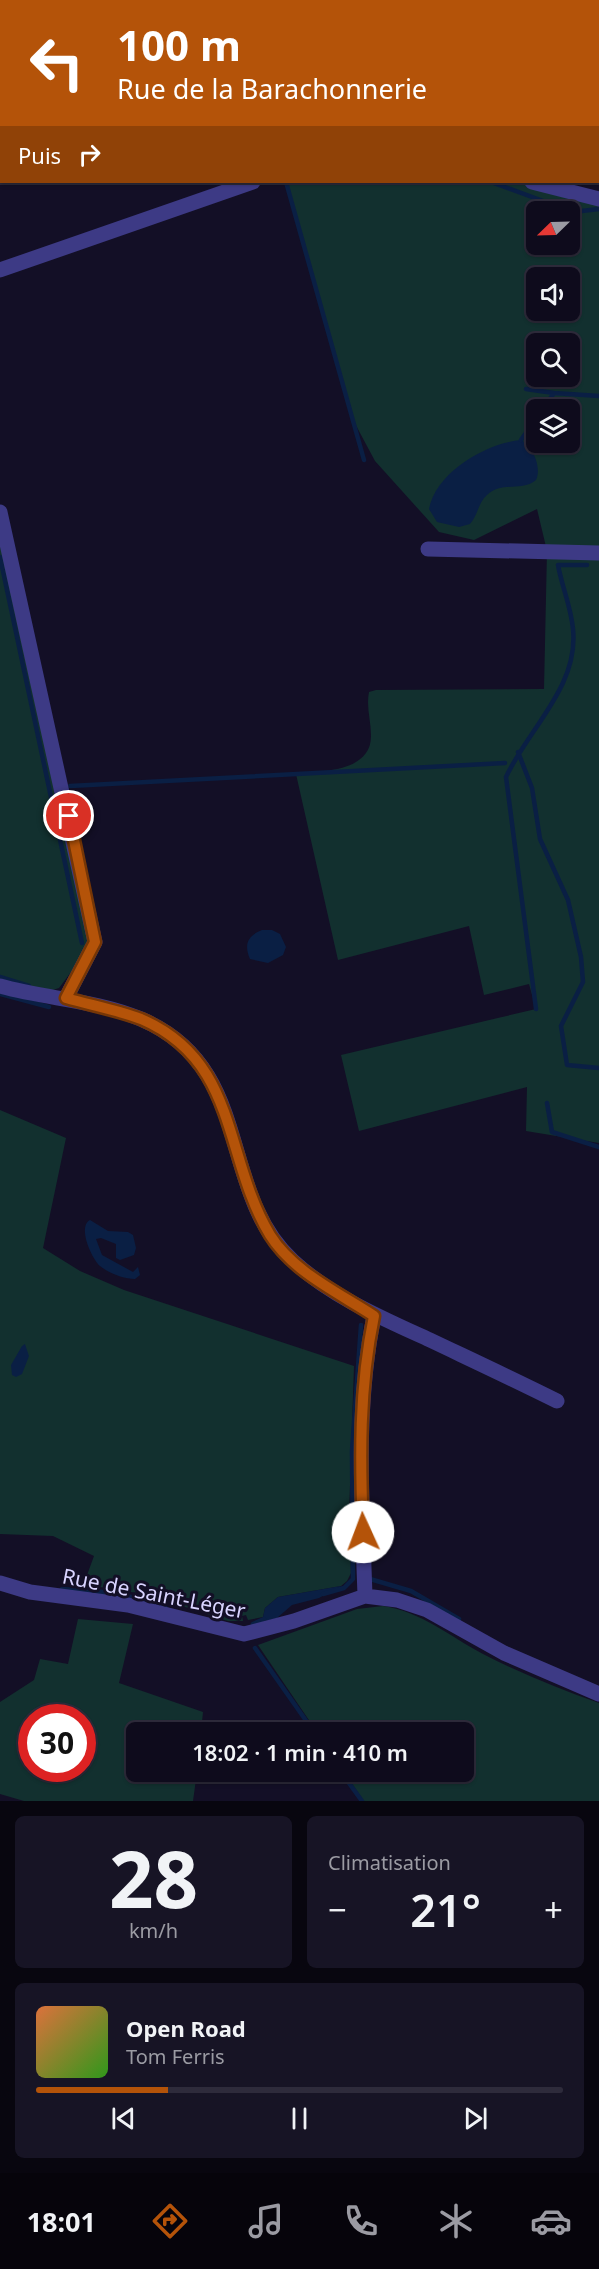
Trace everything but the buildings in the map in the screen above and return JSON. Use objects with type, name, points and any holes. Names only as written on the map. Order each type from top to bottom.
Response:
[{"type":"street","points":[[0,270],[250,183]]},
{"type":"street","points":[[536,183],[599,199]]},
{"type":"street","points":[[0,512],[95,942],[66,998]]},
{"type":"street","points":[[428,549],[599,553]]},
{"type":"street","points":[[0,986],[34,996],[66,998],[140,1019],[164,1031],[198,1061],[214,1084],[251,1194],[270,1235],[292,1260],[311,1276],[374,1316],[557,1401]]},
{"type":"street","points":[[365,1596],[360,1446],[363,1373],[374,1316]]},
{"type":"street","name":"Rue de Saint-Léger","points":[[0,1583],[30,1592],[128,1605],[244,1634],[294,1621],[365,1596],[397,1600],[427,1610],[504,1653],[599,1694]]},
{"type":"green space","points":[[286,183],[536,183],[599,199],[599,1143],[526,1131],[527,1087],[359,1131],[341,1055],[536,1009],[529,984],[484,995],[469,926],[338,960],[296,774],[344,767],[364,756],[369,747],[371,735],[369,692],[376,690],[544,689],[547,551],[537,509],[474,540],[439,532],[375,461],[352,418]]},
{"type":"green space","points":[[0,516],[92,944],[59,988],[34,996],[0,986]]},
{"type":"green space","points":[[0,1110],[66,1138],[43,1248],[80,1271],[124,1290],[354,1366],[349,1515],[351,1573],[341,1586],[278,1597],[265,1608],[263,1617],[248,1620],[246,1615],[242,1616],[243,1621],[228,1621],[138,1594],[83,1586],[94,1556],[53,1536],[0,1534]]},
{"type":"green space","points":[[383,1606],[423,1619],[497,1661],[599,1703],[599,1801],[364,1801],[351,1782],[474,1782],[474,1722],[310,1722],[258,1645],[357,1609]]},
{"type":"green space","points":[[78,1619],[133,1624],[119,1683],[203,1712],[202,1722],[126,1722],[126,1782],[196,1782],[193,1801],[24,1801],[0,1794],[0,1702],[34,1680],[40,1659],[68,1664]]},
{"type":"water","points":[[521,440],[526,444],[526,453],[533,453],[538,470],[536,480],[530,484],[499,488],[487,495],[470,524],[459,527],[437,522],[429,509],[441,483],[464,462],[478,453],[507,442]]},
{"type":"water","points":[[262,930],[272,930],[280,934],[286,947],[283,955],[268,963],[250,959],[247,949],[250,938]]},
{"type":"water","points":[[90,1220],[108,1231],[128,1232],[133,1235],[136,1248],[134,1255],[120,1260],[116,1258],[116,1244],[101,1238],[96,1239],[102,1255],[133,1272],[138,1267],[140,1275],[135,1279],[126,1278],[100,1266],[93,1257],[85,1236],[86,1224]]},
{"type":"water","points":[[25,1344],[29,1356],[22,1374],[16,1377],[12,1375],[11,1365]]},
{"type":"water","points":[[341,1586],[319,1598],[292,1605],[277,1618],[266,1621],[263,1617],[265,1608],[278,1597]]},
{"type":"waterway","points":[[286,183],[364,460]]},
{"type":"waterway","points":[[494,183],[573,212],[599,209]]},
{"type":"waterway","points":[[526,389],[554,393]]},
{"type":"waterway","points":[[550,399],[554,393],[599,396]]},
{"type":"waterway","points":[[521,440],[526,433]]},
{"type":"waterway","points":[[0,557],[82,943]]},
{"type":"waterway","points":[[536,1009],[506,777],[561,688],[573,650],[573,629],[558,565],[587,565]]},
{"type":"waterway","points":[[518,752],[532,788],[540,839],[568,900],[581,957],[583,982],[561,1026],[567,1065],[599,1068]]},
{"type":"waterway","points":[[70,786],[505,763]]},
{"type":"waterway","points":[[0,977],[29,986]]},
{"type":"waterway","points":[[0,994],[49,1007]]},
{"type":"waterway","points":[[547,1103],[552,1132],[599,1147]]},
{"type":"waterway","points":[[323,1594],[344,1588],[353,1579],[352,1451],[361,1325]]},
{"type":"waterway","points":[[370,1579],[411,1591],[459,1619]]},
{"type":"waterway","points":[[62,1589],[117,1593],[165,1607]]},
{"type":"waterway","points":[[253,1624],[264,1619]]},
{"type":"waterway","points":[[255,1648],[307,1722]]},
{"type":"waterway","points":[[348,1782],[362,1801]]},
{"type":"route","points":[[69,816],[95,942],[93,950],[66,998],[140,1019],[164,1031],[198,1061],[214,1084],[251,1194],[270,1235],[292,1260],[311,1276],[374,1316],[363,1373],[360,1446],[363,1532]]}]
